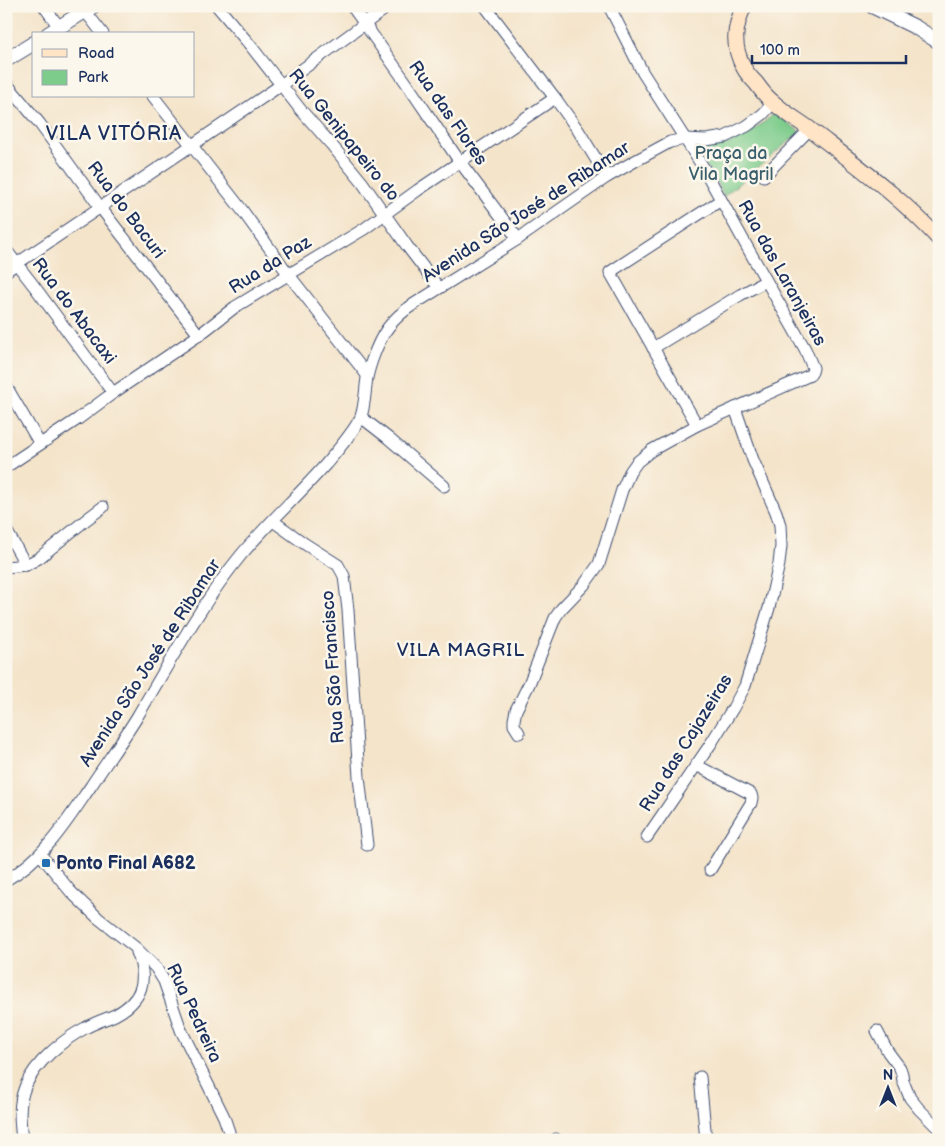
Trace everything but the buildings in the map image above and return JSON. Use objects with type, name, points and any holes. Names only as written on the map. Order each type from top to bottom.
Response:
[{"type":"main road","points":[[744,6],[735,34],[739,56],[745,70],[773,103],[810,129],[880,185],[939,239]]},
{"type":"street","points":[[44,6],[54,30],[89,9],[102,32]]},
{"type":"street","name":"Rua Genipapeiro do","points":[[217,6],[351,169],[439,288]]},
{"type":"street","name":"Rua das Flores","points":[[352,6],[460,162],[518,239]]},
{"type":"street","points":[[6,271],[281,85],[389,6]]},
{"type":"street","points":[[485,6],[578,130],[607,177]]},
{"type":"street","name":"Rua das Laranjeiras","points":[[609,6],[643,73],[703,167],[813,368],[810,375],[735,408]]},
{"type":"street","points":[[872,6],[915,27],[939,42]]},
{"type":"street","points":[[6,60],[32,44]]},
{"type":"street","name":"Rua do Bacuri","points":[[6,83],[40,124],[100,207],[199,335]]},
{"type":"street","points":[[155,98],[367,375]]},
{"type":"street","name":"Rua da Paz","points":[[6,467],[199,335],[235,307],[364,229],[555,98]]},
{"type":"street","name":"Avenida São José de Ribamar","points":[[6,880],[26,867],[62,829],[136,718],[209,598],[241,555],[342,446],[361,417],[367,375],[380,340],[385,330],[394,320],[403,311],[518,239],[607,177],[670,142],[685,139],[706,140],[724,137],[747,126],[763,114],[773,103]]},
{"type":"street","points":[[764,176],[810,129]]},
{"type":"street","points":[[697,425],[610,272],[721,200]]},
{"type":"street","name":"Rua do Abacaxi","points":[[6,250],[113,393]]},
{"type":"street","points":[[653,348],[766,281]]},
{"type":"street","points":[[6,386],[40,444]]},
{"type":"street","points":[[519,733],[514,725],[516,710],[561,609],[584,585],[599,564],[622,490],[630,472],[637,462],[652,450],[697,425],[735,408]]},
{"type":"street","name":"Rua das Cajazeiras","points":[[647,837],[696,765],[746,686],[769,608],[779,564],[781,546],[780,525],[753,460],[735,408]]},
{"type":"street","points":[[361,417],[444,486]]},
{"type":"street","points":[[6,568],[26,565],[40,558],[103,507]]},
{"type":"street","name":"Rua São Francisco","points":[[273,521],[338,565],[344,576],[359,776],[368,846]]},
{"type":"street","points":[[6,530],[26,565]]},
{"type":"street","points":[[696,765],[751,794],[752,798],[751,803],[710,870]]},
{"type":"street","name":"Rua Pedreira","points":[[40,854],[84,905],[136,948],[156,968],[164,981],[182,1030],[224,1117],[230,1140]]},
{"type":"street","points":[[22,1140],[20,1115],[22,1094],[25,1086],[40,1064],[63,1042],[75,1034],[126,1008],[139,993],[143,975],[136,948]]},
{"type":"street","points":[[877,1030],[888,1052],[900,1068],[910,1098],[918,1109],[939,1129]]},
{"type":"street","points":[[700,1077],[706,1140]]},
{"type":"green space","name":"Praça da Vila Magril","points":[[776,113],[800,132],[724,196],[695,146],[728,144],[749,133]]},
{"type":"place","name":"Ponto Final A682","points":[[46,863]]},
{"type":"district","name":"VILA VITÓRIA","points":[[114,134]]},
{"type":"district","name":"VILA MAGRIL","points":[[461,650]]}]
